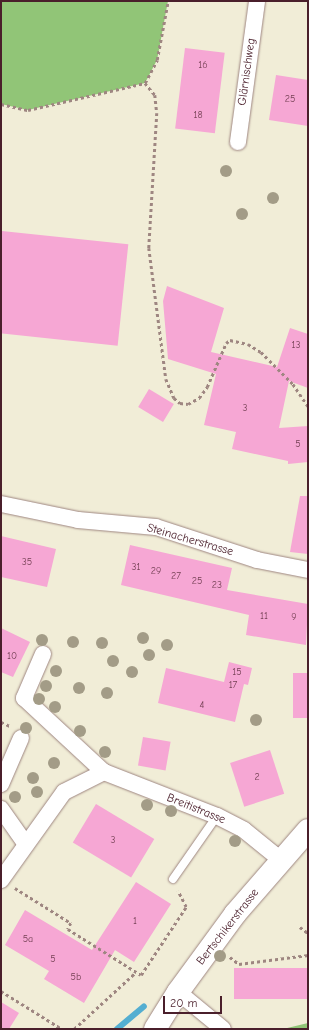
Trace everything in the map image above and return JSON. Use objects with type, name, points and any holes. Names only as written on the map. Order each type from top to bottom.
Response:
[{"type":"street","name":"Glärnischweg","points":[[238,142],[257,1]]},
{"type":"street","name":"Steinacherstrasse","points":[[1,504],[78,520],[156,528],[257,560],[308,570]]},
{"type":"street","name":"Breitistrasse","points":[[43,654],[24,698],[104,772],[217,816],[244,830],[281,860]]},
{"type":"street","points":[[1,784],[21,738]]},
{"type":"street","points":[[1,880],[25,843],[64,792],[104,772]]},
{"type":"street","points":[[1,809],[25,843]]},
{"type":"street","name":"Bertschikerstrasse","points":[[155,1029],[178,992],[235,914],[308,830]]},
{"type":"street","points":[[178,992],[196,1004],[223,1029]]},
{"type":"lane","points":[[173,879],[217,816]]},
{"type":"path","points":[[1,104],[28,110],[145,83],[157,60],[168,1]]},
{"type":"path","points":[[145,83],[155,95],[157,113],[149,248],[166,379],[174,398],[180,403],[188,404],[199,398],[207,387],[226,343],[230,340],[248,344],[262,352],[293,384],[308,406]]},
{"type":"path","points":[[1,880],[71,923],[68,929],[141,975],[186,907],[173,879]]},
{"type":"path","points":[[300,927],[308,933]]},
{"type":"path","points":[[225,963],[234,951]]},
{"type":"path","points":[[230,957],[239,964],[308,954]]},
{"type":"path","points":[[74,1029],[136,972]]},
{"type":"path","points":[[1,990],[62,1029]]},
{"type":"green space","points":[[1,1],[168,1],[157,60],[145,83],[28,110],[1,104]]},
{"type":"green space","points":[[308,1023],[308,1029],[283,1029]]},
{"type":"building","points":[[185,48],[225,53],[215,133],[175,128]]},
{"type":"building","points":[[276,75],[308,80],[308,126],[269,120]]},
{"type":"building","points":[[2,231],[128,244],[118,346],[1,333]]},
{"type":"building","points":[[167,286],[224,308],[211,352],[277,367],[290,328],[308,334],[308,388],[289,381],[279,428],[308,426],[308,462],[288,464],[288,461],[232,449],[236,432],[204,425],[216,374],[168,359],[163,301]]},
{"type":"building","points":[[149,389],[174,404],[163,422],[138,407]]},
{"type":"building","points":[[300,496],[308,496],[308,554],[290,552]]},
{"type":"building","points":[[1,536],[56,549],[47,587],[1,577]]},
{"type":"building","points":[[130,545],[232,568],[227,590],[308,604],[306,645],[246,635],[249,615],[121,585]]},
{"type":"building","points":[[1,628],[30,642],[13,677],[1,672]]},
{"type":"building","points":[[229,662],[252,668],[248,685],[244,684],[235,722],[158,703],[166,668],[224,682]]},
{"type":"building","points":[[293,673],[308,673],[308,718],[293,718]]},
{"type":"building","points":[[143,737],[171,742],[166,770],[138,766]]},
{"type":"building","points":[[270,750],[284,794],[244,807],[230,763]]},
{"type":"building","points":[[96,804],[154,839],[131,878],[73,843]]},
{"type":"building","points":[[136,882],[171,904],[134,962],[115,950],[84,1003],[44,979],[49,971],[5,945],[25,910],[92,950]]},
{"type":"building","points":[[234,968],[308,968],[308,999],[234,999]]},
{"type":"building","points":[[1,1002],[19,1013],[9,1029],[1,1029]]},
{"type":"waterway","points":[[117,1029],[144,1006]]}]
